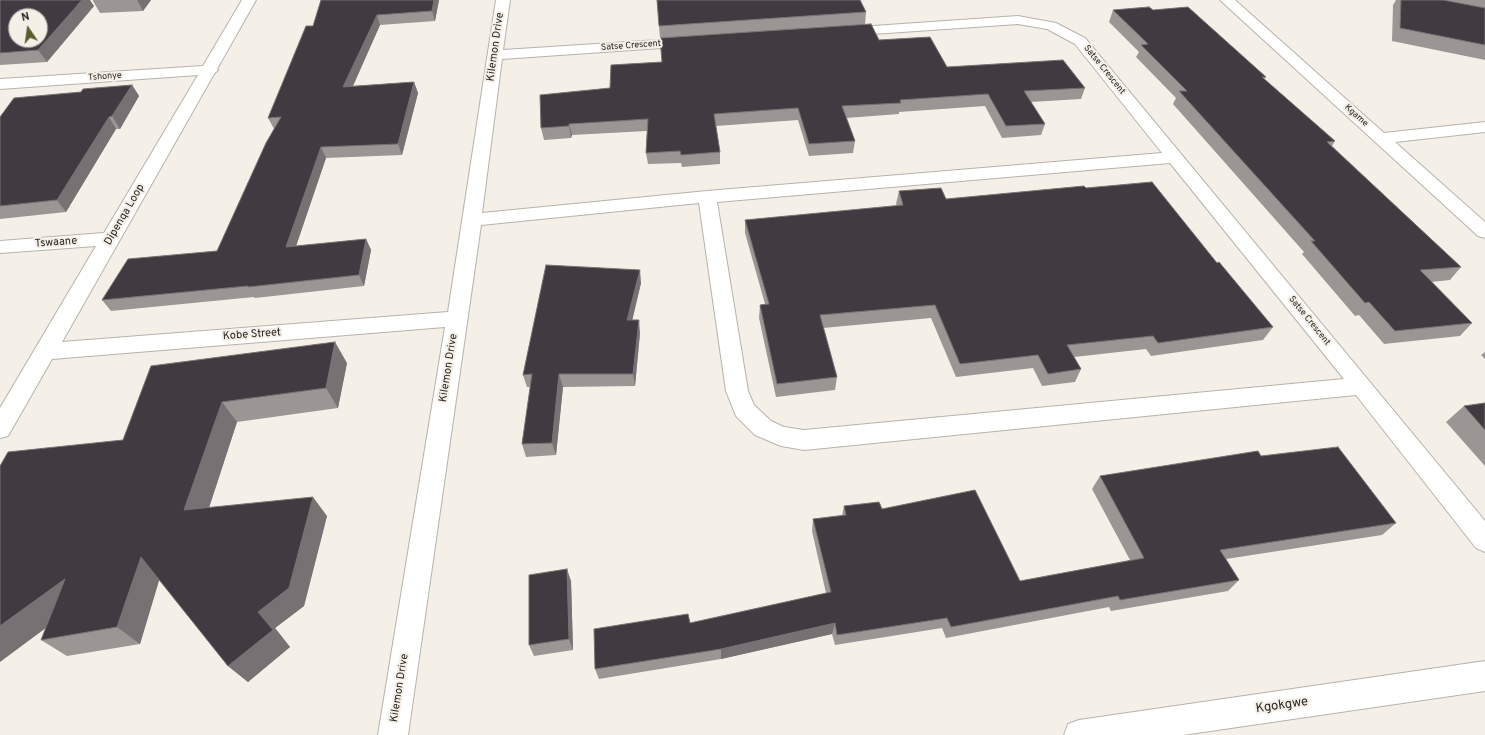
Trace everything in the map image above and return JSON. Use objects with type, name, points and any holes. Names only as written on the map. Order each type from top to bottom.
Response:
[{"type":"street","name":"Dipenqa Loop","points":[[0,429],[47,351],[249,0]]},
{"type":"street","name":"Kilemon Drive","points":[[393,735],[472,220],[503,0]]},
{"type":"street","name":"Kgame","points":[[1227,0],[1485,232]]},
{"type":"street","name":"Satse Crescent","points":[[828,33],[1018,20],[1051,26],[1080,41],[1362,386],[1485,540]]},
{"type":"street","name":"Satse Crescent","points":[[495,55],[709,41]]},
{"type":"street","name":"Tshonye","points":[[0,84],[210,70]]},
{"type":"street","points":[[1381,138],[1485,127]]},
{"type":"street","points":[[472,220],[707,197],[1175,156]]},
{"type":"street","points":[[707,197],[737,391],[744,410],[763,428],[781,436],[804,440],[1362,386]]},
{"type":"street","name":"Tswaane","points":[[0,247],[111,239]]},
{"type":"street","name":"Kobe Street","points":[[47,351],[456,319]]},
{"type":"street","name":"Kgokgwe","points":[[1079,735],[1118,733],[1485,676]]},
{"type":"building","points":[[0,0],[82,0],[48,39],[48,8],[8,8],[8,48],[40,48],[38,50],[0,53]]},
{"type":"building","points":[[321,0],[434,0],[432,11],[377,15],[343,87],[414,82],[398,144],[321,147],[286,247],[366,239],[359,275],[102,300],[128,259],[217,251],[266,143],[281,117],[268,118],[306,26],[313,26]]},
{"type":"building","points":[[657,0],[860,0],[866,12],[659,26]]},
{"type":"building","points":[[1401,0],[1443,0],[1485,8],[1485,45],[1400,28]]},
{"type":"building","points":[[1149,7],[1153,10],[1188,7],[1266,77],[1262,77],[1335,141],[1327,142],[1461,267],[1420,270],[1472,323],[1395,331],[1369,302],[1365,303],[1311,241],[1315,241],[1179,91],[1187,91],[1141,45],[1148,44],[1113,10]]},
{"type":"building","points":[[871,24],[879,40],[930,37],[947,67],[1063,60],[1085,88],[1024,91],[1045,124],[1006,126],[988,94],[900,100],[901,103],[842,106],[855,141],[809,144],[798,108],[714,114],[720,152],[681,155],[680,151],[646,153],[648,119],[569,124],[569,126],[541,128],[540,95],[610,88],[611,65],[662,62],[660,38]]},
{"type":"building","points":[[132,85],[112,116],[109,117],[57,200],[0,206],[0,117],[14,98],[81,92],[83,89]]},
{"type":"building","points":[[1152,182],[1217,263],[1219,262],[1273,327],[1158,343],[1153,336],[1067,345],[1081,369],[1048,374],[1038,355],[960,364],[935,305],[820,315],[837,377],[777,384],[760,305],[769,304],[745,220],[903,205],[899,191],[941,188],[946,199],[1084,186],[1086,188]]},
{"type":"building","points":[[546,265],[640,270],[627,320],[639,320],[633,374],[559,374],[552,443],[522,444],[532,374],[523,375]]},
{"type":"building","points":[[335,342],[326,388],[222,402],[184,510],[313,497],[289,588],[258,612],[273,630],[228,666],[141,557],[117,627],[41,640],[65,579],[0,626],[0,466],[8,452],[123,440],[151,366]]},
{"type":"building","points":[[1485,403],[1485,430],[1464,406]]},
{"type":"building","points":[[1338,447],[1396,523],[1220,550],[1239,580],[1120,600],[1118,596],[951,627],[947,618],[837,635],[835,623],[721,649],[595,669],[594,629],[688,614],[690,623],[831,592],[813,519],[846,515],[844,506],[879,502],[882,509],[975,490],[1020,581],[1144,558],[1100,476],[1258,451],[1261,456]]},
{"type":"building","points":[[567,569],[569,639],[529,645],[529,575]]}]
